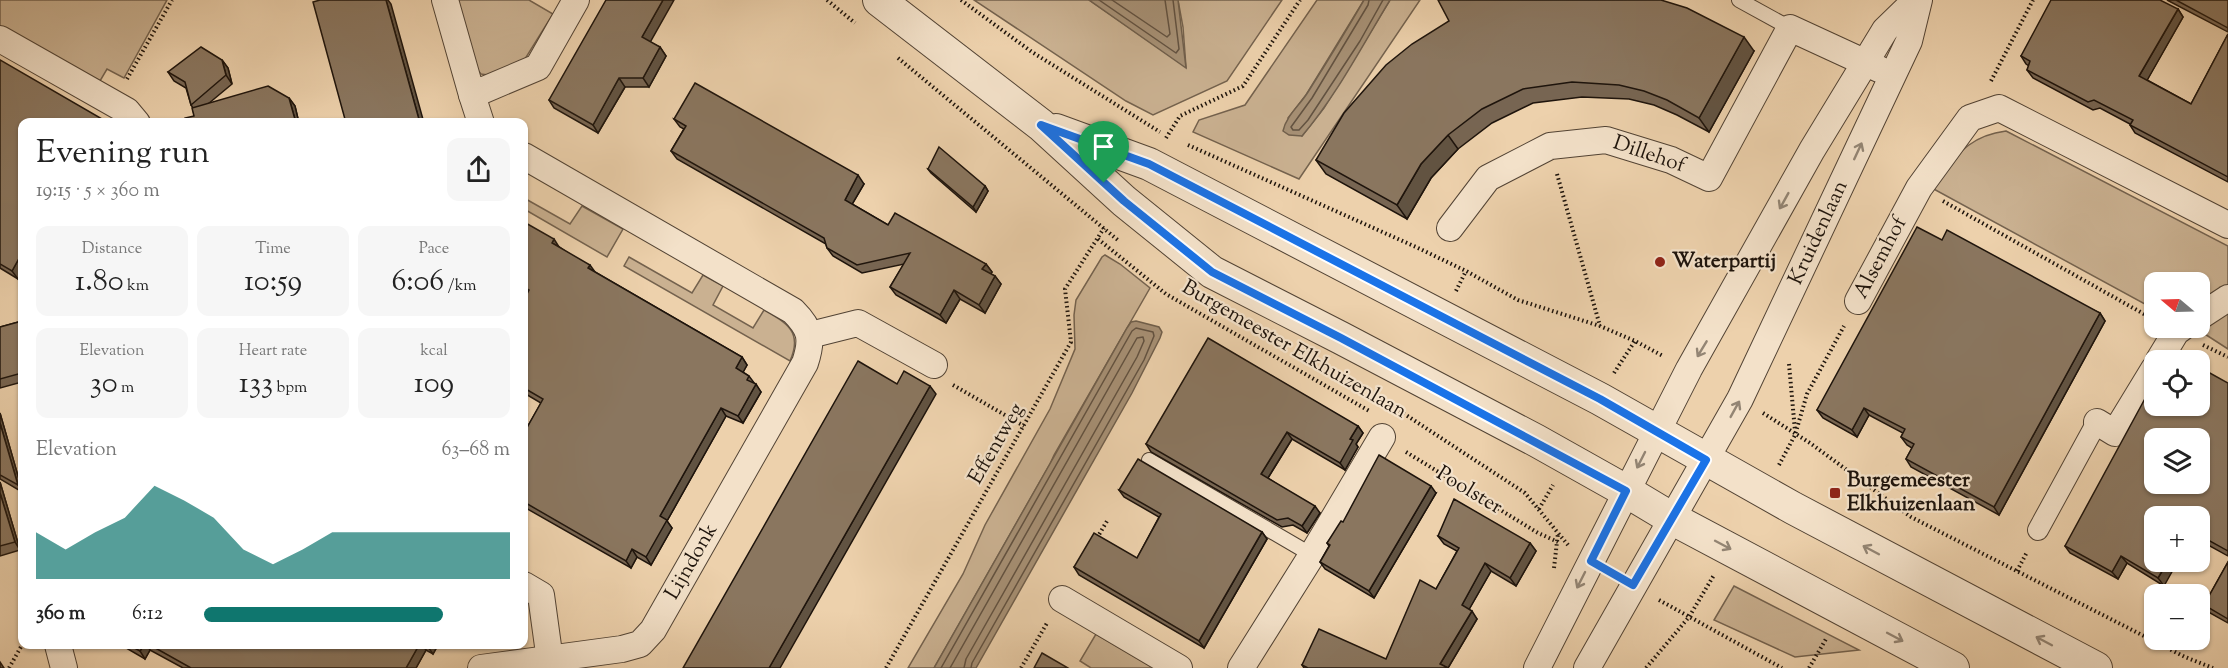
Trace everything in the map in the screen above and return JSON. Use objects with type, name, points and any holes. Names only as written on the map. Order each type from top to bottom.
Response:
[{"type":"street","points":[[445,0],[479,118]]},
{"type":"street","points":[[472,95],[538,67],[576,0]]},
{"type":"street","name":"Burgemeester Elkhuizenlaan","points":[[879,0],[1041,125],[1124,201],[1212,272],[1341,338],[1626,491],[1671,518],[1953,668]]},
{"type":"street","name":"Kruidenlaan","points":[[1537,668],[1657,430],[1812,150],[1885,30],[1918,0]]},
{"type":"street","name":"Kruidenlaan","points":[[1587,668],[1740,399],[1909,41],[1918,0]]},
{"type":"street","points":[[1790,28],[1893,75]]},
{"type":"street","name":"Dillehof","points":[[1450,228],[1488,178],[1550,146],[1606,140],[1671,160],[1709,178],[1790,28]]},
{"type":"street","points":[[0,39],[127,111],[132,118]]},
{"type":"street","points":[[1999,108],[2228,225]]},
{"type":"street","name":"Alsemhof","points":[[1858,302],[1919,188],[1970,118],[1999,108]]},
{"type":"street","name":"Burgemeester Elkhuizenlaan","points":[[1041,125],[1149,164],[1657,430],[1792,508],[2096,668]]},
{"type":"street","points":[[528,158],[793,310],[805,322],[810,334],[858,323],[934,365]]},
{"type":"street","points":[[2210,310],[2228,298]]},
{"type":"street","name":"Lijndonk","points":[[481,668],[551,663],[640,644],[653,630],[805,363],[810,348],[810,334]]},
{"type":"street","points":[[2038,530],[2097,422],[2115,433],[2144,385]]},
{"type":"street","points":[[1240,668],[1312,555],[1382,437]]},
{"type":"street","points":[[528,587],[541,595],[551,663]]},
{"type":"street","points":[[1062,598],[1179,668]]},
{"type":"street","points":[[59,649],[64,668]]},
{"type":"lane","points":[[1739,0],[1790,28]]},
{"type":"lane","points":[[1149,460],[1312,555]]},
{"type":"path","points":[[114,104],[172,0]]},
{"type":"path","points":[[826,0],[862,29]]},
{"type":"path","points":[[961,0],[1032,52],[1167,136],[1180,116],[1243,86],[1300,0]]},
{"type":"path","points":[[1999,108],[1990,83],[2033,0]]},
{"type":"path","points":[[889,51],[1121,243]]},
{"type":"path","points":[[1919,188],[2144,313]]},
{"type":"path","points":[[1562,193],[1600,326]]},
{"type":"path","name":"Effentweg","points":[[886,668],[1071,342],[1065,289],[1103,230]]},
{"type":"path","points":[[1098,239],[1166,294],[1378,416],[1382,437]]},
{"type":"path","points":[[1456,291],[1466,270]]},
{"type":"path","name":"Alsemhof","points":[[1795,435],[1807,394],[1858,302]]},
{"type":"path","points":[[934,365],[941,378],[1024,426]]},
{"type":"path","name":"Burgemeester Elkhuizenlaan","points":[[1370,392],[1525,493],[1570,548],[1591,561]]},
{"type":"path","name":"Poolster","points":[[1382,437],[1538,533],[1557,542]]},
{"type":"path","points":[[1633,585],[1782,668]]},
{"type":"path","points":[[1646,668],[1689,617]]},
{"type":"path","points":[[1809,668],[1826,639]]},
{"type":"path","points":[[9,668],[20,649]]},
{"type":"shaded area","points":[[0,0],[167,0],[124,78],[107,69],[100,81],[0,27]]},
{"type":"shaded area","points":[[457,0],[529,0],[553,14],[525,59],[488,75],[481,74],[476,68]]},
{"type":"shaded area","points":[[974,0],[1089,0],[1186,67],[1178,0],[1282,0],[1227,81],[1153,115],[1126,101]]},
{"type":"shaded area","points":[[1317,0],[1364,0],[1306,95],[1288,118],[1302,136],[1324,108],[1390,0],[1420,0],[1299,179],[1193,132],[1199,120],[1245,105]]},
{"type":"shaded area","points":[[2006,131],[2228,246],[2228,292],[2210,304],[2210,272],[2144,272],[2144,304],[1930,187],[1962,150],[1992,134]]},
{"type":"shaded area","points":[[528,200],[570,224],[582,206],[623,229],[607,257],[528,211]]},
{"type":"shaded area","points":[[1105,255],[1150,288],[934,668],[908,668],[963,574],[985,525],[1050,409],[1075,349],[1076,300]]},
{"type":"shaded area","points":[[629,257],[692,293],[703,275],[723,286],[713,305],[753,328],[764,310],[780,319],[794,336],[794,351],[790,361],[624,266]]},
{"type":"shaded area","points":[[2228,313],[2228,349],[2210,337],[2210,322]]},
{"type":"shaded area","points":[[1734,586],[1859,650],[1795,657],[1714,620]]},
{"type":"shaded area","points":[[1096,634],[1154,668],[1091,668],[1080,661]]},
{"type":"water","points":[[1089,0],[1178,0],[1186,68]]},
{"type":"water","points":[[1364,0],[1390,0],[1327,104],[1302,136],[1289,135],[1283,131],[1287,120],[1308,92]]},
{"type":"water","points":[[1136,321],[1159,327],[1162,332],[1160,338],[1132,393],[976,668],[934,668],[1127,328],[1131,322]]},
{"type":"building","points":[[320,0],[386,0],[419,118],[345,118],[313,2]]},
{"type":"building","points":[[606,0],[663,0],[642,37],[660,47],[643,78],[619,78],[593,125],[549,100]]},
{"type":"building","points":[[1438,0],[1661,0],[1687,8],[1744,37],[1699,118],[1667,100],[1619,85],[1572,82],[1523,89],[1482,109],[1448,135],[1421,164],[1397,205],[1316,160],[1344,113],[1386,65],[1412,44],[1449,21]]},
{"type":"building","points":[[2051,0],[2160,0],[2178,9],[2139,76],[2191,104],[2228,34],[2228,177],[2130,125],[2133,120],[2094,100],[2088,102],[2027,70],[2030,61],[2021,56]]},
{"type":"building","points":[[2176,0],[2228,0],[2228,28]]},
{"type":"building","points":[[201,47],[222,60],[226,75],[191,105],[185,82],[168,72]]},
{"type":"building","points":[[0,60],[100,118],[18,118],[18,260],[12,271],[0,264]]},
{"type":"building","points":[[695,83],[858,175],[845,200],[888,225],[895,213],[986,264],[982,269],[995,276],[979,305],[954,290],[940,315],[890,287],[910,253],[857,265],[827,248],[824,238],[671,151],[686,126],[674,119]]},
{"type":"building","points":[[268,86],[289,98],[295,118],[185,118],[194,116],[192,108]]},
{"type":"building","points":[[939,147],[985,186],[973,207],[928,169]]},
{"type":"building","points":[[528,224],[554,239],[552,243],[590,265],[588,268],[742,357],[736,368],[749,376],[747,380],[756,384],[738,416],[721,408],[660,516],[667,520],[646,557],[632,549],[626,561],[528,504],[528,426],[543,399],[528,390]]},
{"type":"building","points":[[1917,227],[1942,240],[1947,230],[2100,313],[1994,507],[1906,459],[1914,444],[1901,437],[1905,429],[1864,408],[1852,430],[1817,410]]},
{"type":"building","points":[[18,322],[18,374],[0,379],[0,327]]},
{"type":"building","points":[[1208,338],[1358,426],[1340,463],[1287,432],[1261,474],[1315,506],[1302,526],[1288,518],[1277,520],[1146,444]]},
{"type":"building","points":[[858,361],[897,384],[904,371],[930,386],[769,668],[683,668]]},
{"type":"building","points":[[2210,373],[2228,383],[2228,551],[2210,541],[2210,506],[2144,506],[2144,570],[2121,556],[2112,572],[2065,546],[2144,400],[2144,416],[2210,416]]},
{"type":"building","points":[[0,423],[18,485],[0,475]]},
{"type":"building","points":[[1379,455],[1431,486],[1369,591],[1320,562],[1330,545],[1327,543],[1341,521],[1343,522]]},
{"type":"building","points":[[1138,459],[1262,532],[1199,641],[1074,567],[1094,533],[1137,558],[1161,514],[1119,490]]},
{"type":"building","points":[[0,493],[15,542],[0,546]]},
{"type":"building","points":[[1454,499],[1530,543],[1510,578],[1485,563],[1462,605],[1472,611],[1440,664],[1448,668],[1308,668],[1302,665],[1319,629],[1386,659],[1420,580],[1436,589],[1459,548],[1438,536]]},
{"type":"building","points":[[2228,562],[2228,619],[2210,608],[2210,594]]},
{"type":"building","points":[[2148,572],[2162,572],[2158,578]]},
{"type":"building","points":[[157,649],[417,649],[406,668],[191,668]]},
{"type":"building","points":[[1042,653],[1068,668],[1034,668]]},
{"type":"place","name":"Waterpartij","points":[[1660,262]]},
{"type":"place","name":"Burgemeester Elkhuizenlaan","points":[[1835,493]]},
{"type":"route","points":[[1041,125],[1149,164],[1600,399],[1706,460],[1633,585],[1591,561],[1626,491],[1537,441],[1212,272],[1104,183],[1041,125]]}]
